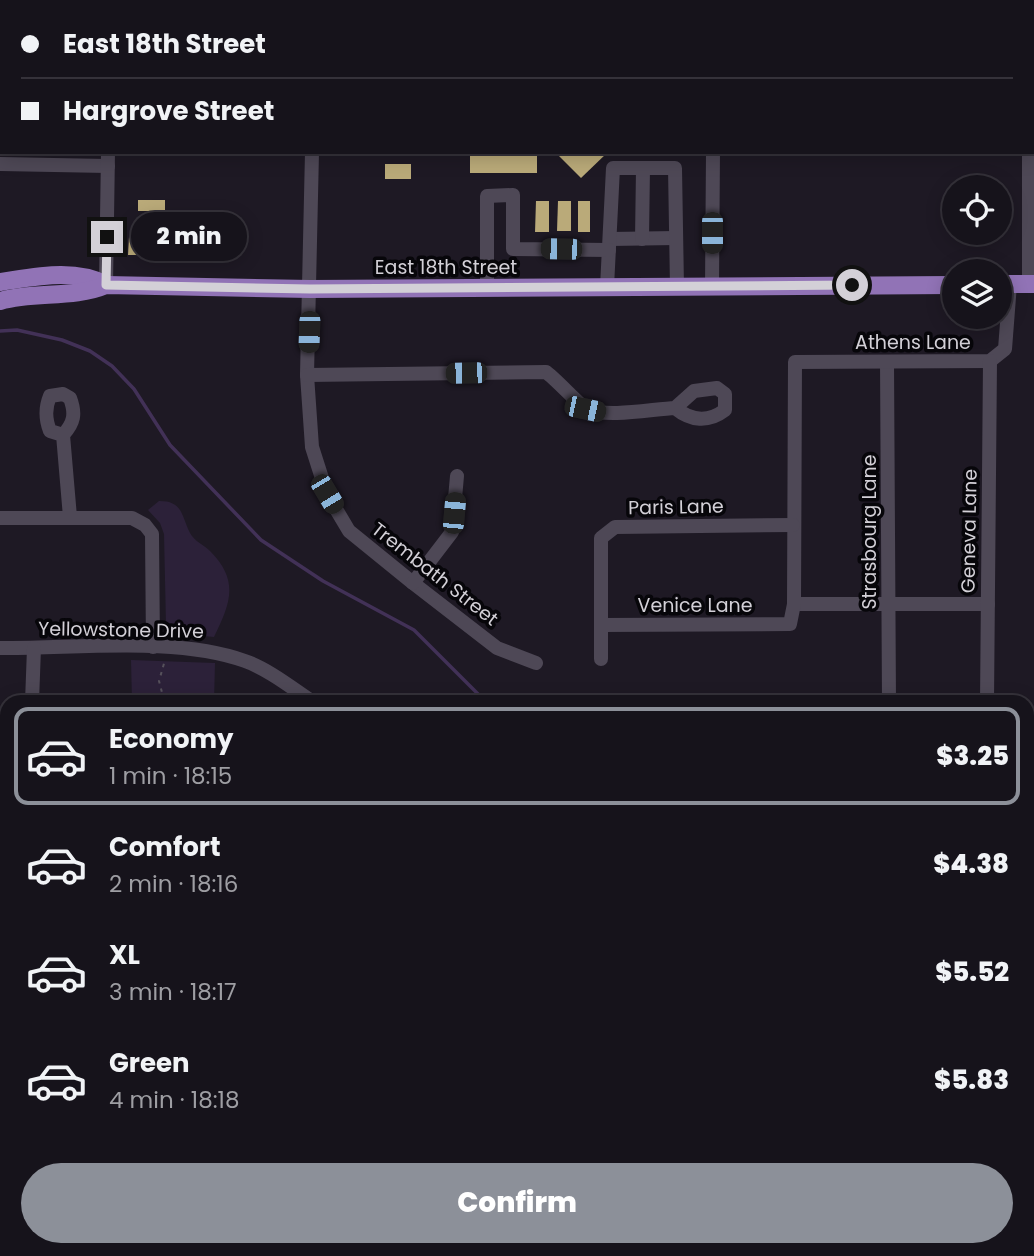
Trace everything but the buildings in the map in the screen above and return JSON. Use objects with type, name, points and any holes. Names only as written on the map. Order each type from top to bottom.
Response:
[{"type":"main road","name":"East 18th Street","points":[[0,282],[46,276],[89,276],[106,285]]},
{"type":"main road","points":[[1012,284],[1032,284]]},
{"type":"main road","name":"East 18th Street","points":[[0,301],[43,293],[89,292],[106,285],[310,289],[942,285]]},
{"type":"street","name":"Trembath Street","points":[[312,154],[307,375],[312,447],[327,494],[349,531],[413,583],[497,648],[536,663]]},
{"type":"street","points":[[712,287],[713,154]]},
{"type":"street","points":[[1029,154],[1032,284]]},
{"type":"street","points":[[0,164],[108,159],[106,285]]},
{"type":"street","points":[[642,239],[643,168]]},
{"type":"street","points":[[607,287],[614,169],[676,168],[677,287]]},
{"type":"street","points":[[487,288],[487,196],[513,195],[513,249]]},
{"type":"street","points":[[487,249],[676,238]]},
{"type":"street","name":"Athens Lane","points":[[793,525],[795,362],[990,361],[1005,349],[1005,329]]},
{"type":"street","name":"Geneva Lane","points":[[987,695],[990,361]]},
{"type":"street","name":"Strasbourg Lane","points":[[887,362],[889,695]]},
{"type":"street","points":[[307,375],[546,372],[562,384],[585,409],[602,412],[675,408]]},
{"type":"street","points":[[63,436],[70,517]]},
{"type":"street","points":[[413,583],[452,532],[457,476]]},
{"type":"street","points":[[0,518],[132,518],[145,525],[152,534],[159,647]]},
{"type":"street","points":[[793,525],[794,604],[988,604]]},
{"type":"street","name":"Paris Lane","points":[[601,659],[601,538],[615,527],[793,525]]},
{"type":"street","name":"Venice Lane","points":[[601,625],[790,624],[794,604]]},
{"type":"street","name":"Yellowstone Drive","points":[[0,648],[159,647],[211,650],[248,662],[302,695]]},
{"type":"street","points":[[32,695],[34,648]]},
{"type":"path","points":[[159,647],[164,667],[159,681],[163,695]]},
{"type":"shaded area","points":[[159,501],[177,506],[192,536],[210,551],[226,572],[229,583],[228,603],[214,637],[174,633],[166,625],[164,534],[160,523],[148,510]]},
{"type":"shaded area","points":[[131,660],[215,663],[214,695],[132,695]]},
{"type":"waterway","points":[[0,331],[17,330],[62,340],[90,351],[112,366],[134,389],[170,445],[261,540],[323,581],[414,630],[479,695]]},
{"type":"route","points":[[107,237],[106,285],[310,289],[852,285]]}]
